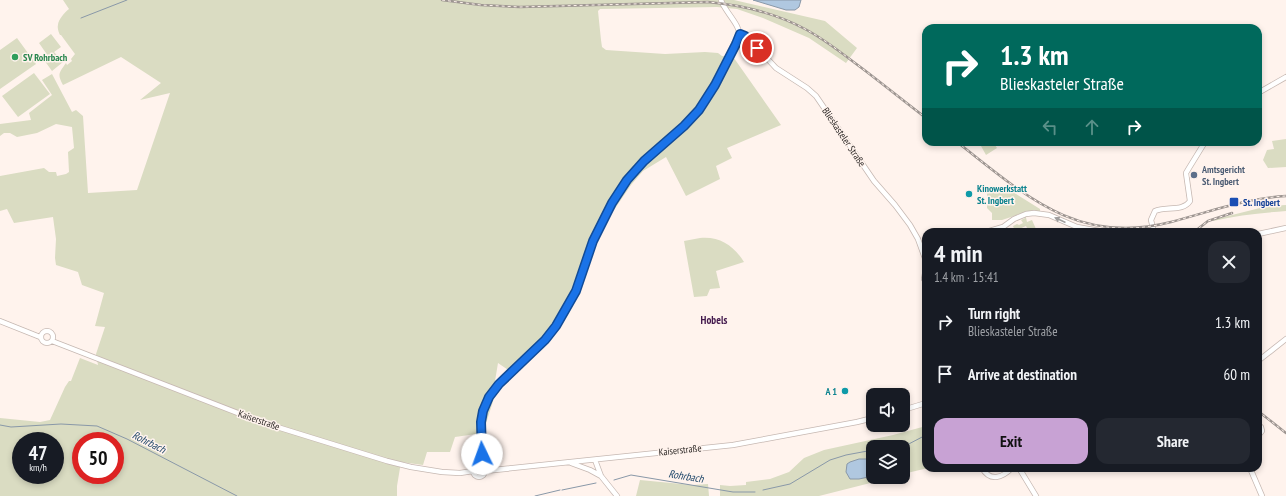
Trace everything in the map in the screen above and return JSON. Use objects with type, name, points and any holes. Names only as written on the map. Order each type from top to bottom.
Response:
[{"type":"main road","points":[[480,464],[482,454],[481,422],[483,411],[489,397],[499,384],[542,343],[556,326],[576,291],[593,241],[612,203],[627,180],[644,161],[684,126],[699,110],[713,89],[740,34],[737,27],[722,6],[721,0]]},
{"type":"main road","name":"Blieskasteler Straße","points":[[740,34],[750,40],[776,68],[807,88],[816,96],[874,182],[895,205],[910,225],[922,250]]},
{"type":"main road","points":[[1262,91],[1286,77]]},
{"type":"main road","points":[[1153,228],[1151,220],[1155,211],[1185,206],[1190,201],[1186,173],[1203,146]]},
{"type":"main road","points":[[1000,228],[1014,219],[1026,214],[1034,213],[1049,215],[1086,228]]},
{"type":"main road","points":[[1262,233],[1286,228]]},
{"type":"main road","points":[[0,321],[40,336],[41,340],[45,343],[52,341],[53,335],[49,331],[43,332],[40,336]]},
{"type":"main road","points":[[1262,357],[1286,339]]},
{"type":"main road","name":"Kaiserstraße","points":[[52,341],[261,422],[387,461],[442,472],[460,473],[473,471]]},
{"type":"main road","points":[[910,408],[922,404]]},
{"type":"main road","name":"Kaiserstraße","points":[[485,471],[733,445],[851,424],[866,420]]},
{"type":"main road","points":[[595,460],[602,477],[617,496]]},
{"type":"main road","points":[[567,462],[590,470],[602,477]]},
{"type":"main road","points":[[480,464],[484,466],[485,471],[483,476],[480,477],[474,475],[473,471],[475,466],[480,464]]},
{"type":"main road","points":[[985,472],[992,477],[997,478],[1005,472]]},
{"type":"main road","points":[[1022,472],[1036,496]]},
{"type":"main road","points":[[1252,472],[1262,496]]},
{"type":"green space","points":[[63,0],[734,0],[825,21],[857,48],[846,63],[809,38],[763,18],[737,9],[717,7],[600,9],[598,11],[602,47],[606,50],[665,54],[705,52],[718,53],[722,56],[727,56],[729,51],[781,125],[727,148],[732,158],[716,166],[720,179],[686,196],[666,157],[643,171],[631,185],[603,226],[570,311],[538,352],[520,370],[517,367],[511,372],[498,363],[494,387],[499,390],[495,395],[483,433],[455,437],[450,452],[427,452],[423,465],[401,462],[397,496],[0,496],[0,418],[40,422],[50,420],[65,387],[69,381],[71,381],[80,358],[98,365],[96,354],[105,327],[95,326],[104,293],[82,285],[78,272],[56,265],[56,239],[53,217],[14,223],[7,209],[0,211],[0,176],[44,168],[49,172],[56,172],[57,176],[69,172],[68,152],[74,148],[72,127],[56,124],[37,133],[17,137],[10,133],[4,133],[0,136],[0,124],[31,120],[29,113],[52,95],[42,80],[52,74],[72,112],[76,110],[83,116],[88,193],[137,190],[170,93],[140,100],[161,83],[121,57],[63,85],[59,76],[60,71],[66,63],[67,65],[72,61],[71,59],[75,54],[60,35],[58,30],[58,23],[69,9]]},
{"type":"green space","points":[[51,34],[61,47],[54,52],[63,62],[52,71],[44,60],[48,56],[39,43]]},
{"type":"green space","name":"SV Rohrbach","points":[[17,38],[36,64],[0,89],[0,50]]},
{"type":"green space","points":[[34,73],[50,94],[18,117],[2,96]]},
{"type":"green space","points":[[1286,139],[1286,167],[1268,168],[1263,160],[1267,150],[1274,149],[1272,141]]},
{"type":"green space","points":[[981,146],[996,146],[997,148],[986,155]]},
{"type":"green space","points":[[987,192],[1013,192],[1040,209],[1040,212],[1025,213],[1027,222],[1032,220],[1036,228],[1027,228],[1026,226],[1022,228],[1014,228],[1013,226],[1023,223],[1021,220],[1025,218],[1023,213],[1002,220],[992,220],[992,213],[987,208]]},
{"type":"green space","points":[[1286,205],[1286,211],[1258,213],[1212,220],[1268,206]]},
{"type":"green space","points":[[700,238],[720,240],[726,243],[736,251],[744,262],[716,271],[720,288],[710,289],[707,296],[694,297],[684,241]]},
{"type":"green space","points":[[922,427],[922,469],[910,472],[910,440],[870,440],[910,432],[910,430]]},
{"type":"green space","points":[[866,441],[866,484],[819,496],[720,496],[720,485],[746,485],[746,482],[770,479],[789,472],[804,458],[824,450]]},
{"type":"green space","points":[[640,480],[692,485],[708,484],[709,496],[636,496]]},
{"type":"water","points":[[753,0],[801,0],[799,7],[795,10],[786,10]]},
{"type":"water","points":[[859,459],[866,459],[866,478],[850,479],[846,472],[847,464]]},
{"type":"waterway","name":"Rohrbach","points":[[81,18],[127,0]]},
{"type":"waterway","name":"Rohrbach","points":[[0,425],[11,427],[61,424],[97,426],[127,439],[237,496]]},
{"type":"waterway","name":"Rohrbach","points":[[910,443],[922,437]]},
{"type":"waterway","name":"Rohrbach","points":[[763,490],[790,484],[830,460],[866,451]]},
{"type":"waterway","name":"Rohrbach","points":[[614,480],[631,475],[733,492],[755,492]]},
{"type":"waterway","name":"Rohrbach","points":[[562,490],[596,483]]},
{"type":"waterway","name":"Rohrbach","points":[[535,496],[560,490]]},
{"type":"railway","points":[[442,0],[481,5],[520,7],[708,2],[733,5],[770,14],[805,29],[835,48],[922,115]]},
{"type":"railway","points":[[962,146],[1030,197],[1054,211],[1080,221],[1107,227],[1138,228]]},
{"type":"railway","points":[[1138,228],[1171,222],[1242,202],[1286,196]]},
{"type":"railway","points":[[1199,228],[1208,221],[1232,213]]},
{"type":"railway","points":[[1262,414],[1286,433]]},
{"type":"place","name":"SV Rohrbach","points":[[15,57]]},
{"type":"place","name":"Amtsgericht St. Ingbert","points":[[1194,175]]},
{"type":"place","name":"Kinowerkstatt St. Ingbert","points":[[969,194]]},
{"type":"place","name":"St. Ingbert","points":[[1234,202]]},
{"type":"place","name":"A 1","points":[[845,391]]},
{"type":"district","name":"Hobels","points":[[714,320]]},
{"type":"route","points":[[482,454],[480,429],[483,411],[489,397],[499,384],[549,336],[562,318],[576,291],[599,227],[623,186],[644,161],[684,126],[699,110],[711,93],[740,34],[750,40],[757,48]]}]
